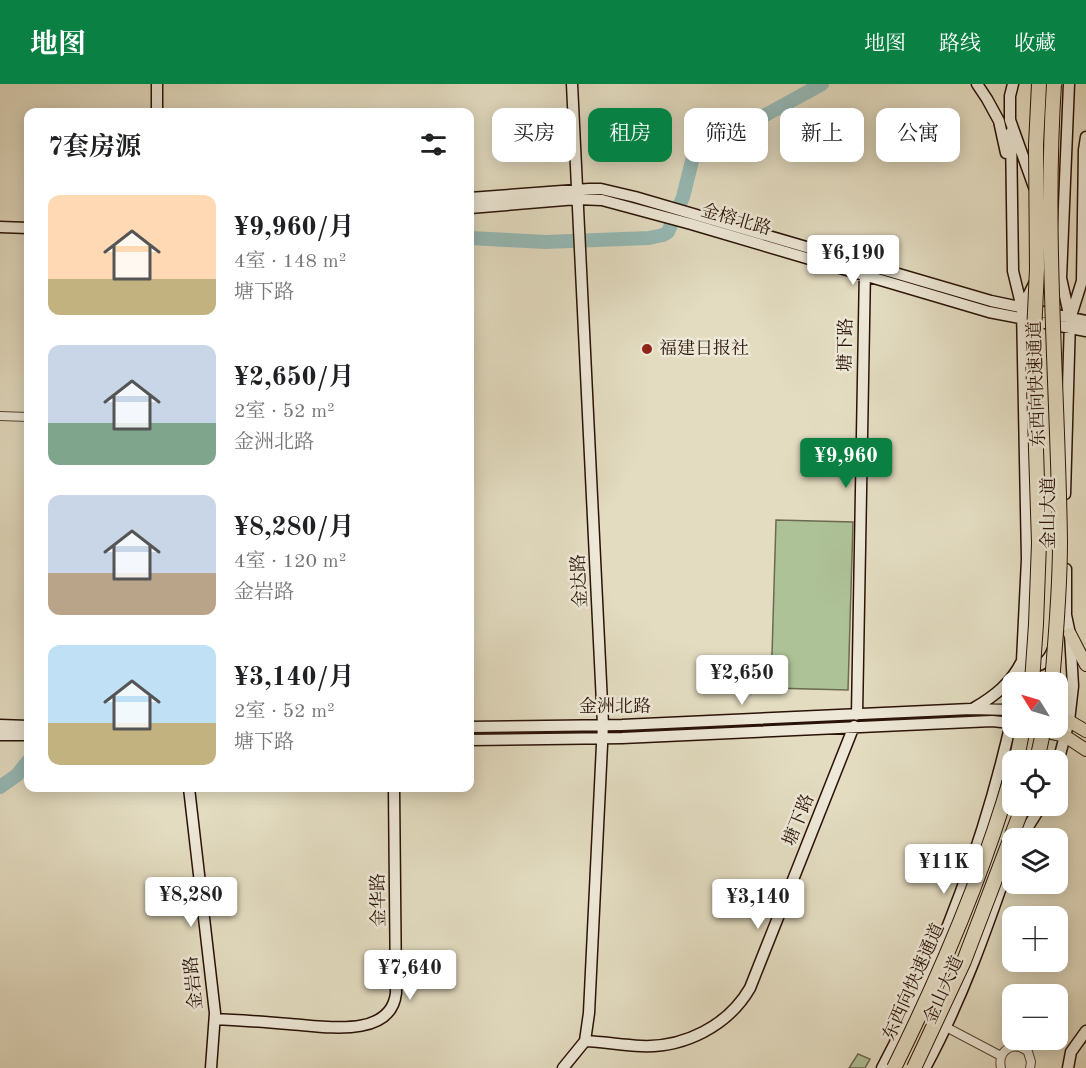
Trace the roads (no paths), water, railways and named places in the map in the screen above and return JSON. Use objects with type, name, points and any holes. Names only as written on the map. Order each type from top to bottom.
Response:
[{"type":"highway","name":"东西向快速通道","points":[[1033,672],[1039,543],[1034,355],[1037,269],[1036,145],[1039,84]]},
{"type":"highway","name":"东西向快速通道","points":[[1053,672],[1060,543],[1052,258],[1051,146],[1054,84]]},
{"type":"highway","name":"东西向快速通道","points":[[894,1068],[947,955],[1002,808]]},
{"type":"highway","name":"东西向快速通道","points":[[914,1068],[964,961],[1019,816]]},
{"type":"main road","points":[[157,84],[157,108]]},
{"type":"main road","name":"金达路","points":[[572,84],[603,724],[589,1013],[585,1041]]},
{"type":"main road","points":[[977,84],[999,122],[1011,170]]},
{"type":"main road","name":"金山大道","points":[[1013,84],[1010,96],[1010,120],[1033,181],[1039,217],[1039,274],[1022,314],[1027,558],[1020,672]]},
{"type":"main road","name":"金山大道","points":[[1068,703],[1073,686],[1070,634],[1066,615],[1065,494],[1070,324],[1061,278],[1069,84]]},
{"type":"main road","points":[[1010,120],[1013,272],[1022,314]]},
{"type":"main road","points":[[1070,324],[1082,282],[1086,137]]},
{"type":"main road","name":"金榕北路","points":[[474,207],[576,194]]},
{"type":"main road","name":"金榕北路","points":[[474,198],[576,194],[666,212],[865,270],[989,312],[1022,314],[1070,324]]},
{"type":"main road","points":[[0,227],[24,228]]},
{"type":"main road","name":"塘下路","points":[[857,714],[865,270]]},
{"type":"main road","points":[[1070,324],[1086,321]]},
{"type":"main road","points":[[1070,324],[1086,331]]},
{"type":"main road","points":[[971,709],[1003,688],[1022,661],[1036,666],[1044,665],[1050,657],[1066,615]]},
{"type":"main road","points":[[1070,634],[1086,665]]},
{"type":"main road","name":"金洲北路","points":[[474,727],[622,725],[971,709],[1002,717]]},
{"type":"main road","name":"金洲北路","points":[[474,740],[602,738],[1002,721]]},
{"type":"main road","points":[[1068,722],[1086,731]]},
{"type":"main road","points":[[0,725],[24,726]]},
{"type":"main road","name":"塘下路","points":[[585,1041],[642,1046],[682,1041],[713,1026],[739,1003],[750,988],[854,726]]},
{"type":"main road","points":[[0,735],[24,735]]},
{"type":"main road","name":"金山大道","points":[[882,1068],[937,953],[977,846],[1009,738]]},
{"type":"main road","points":[[1068,738],[1086,750]]},
{"type":"main road","name":"金岩路","points":[[189,792],[215,1019],[211,1068]]},
{"type":"main road","name":"金华路","points":[[215,1019],[347,1028],[374,1022],[393,1007],[396,993],[394,792]]},
{"type":"main road","points":[[977,846],[1002,854]]},
{"type":"main road","name":"金山大道","points":[[925,1068],[946,1027],[981,944],[1002,885]]},
{"type":"main road","points":[[1068,1068],[1071,1052],[1086,1031]]},
{"type":"main road","points":[[563,1068],[585,1041]]},
{"type":"street","points":[[0,416],[24,417]]},
{"type":"street","points":[[946,1027],[1001,1056]]},
{"type":"street","points":[[1001,1068],[1001,1056],[1008,1048],[1019,1046],[1028,1052],[1032,1062],[1031,1068]]},
{"type":"waterway","points":[[474,238],[545,242],[649,238],[663,235],[668,232],[683,197],[696,153],[822,84]]},
{"type":"waterway","points":[[0,787],[17,775],[24,766]]},
{"type":"place","name":"福建日报社","points":[[647,349]]}]
